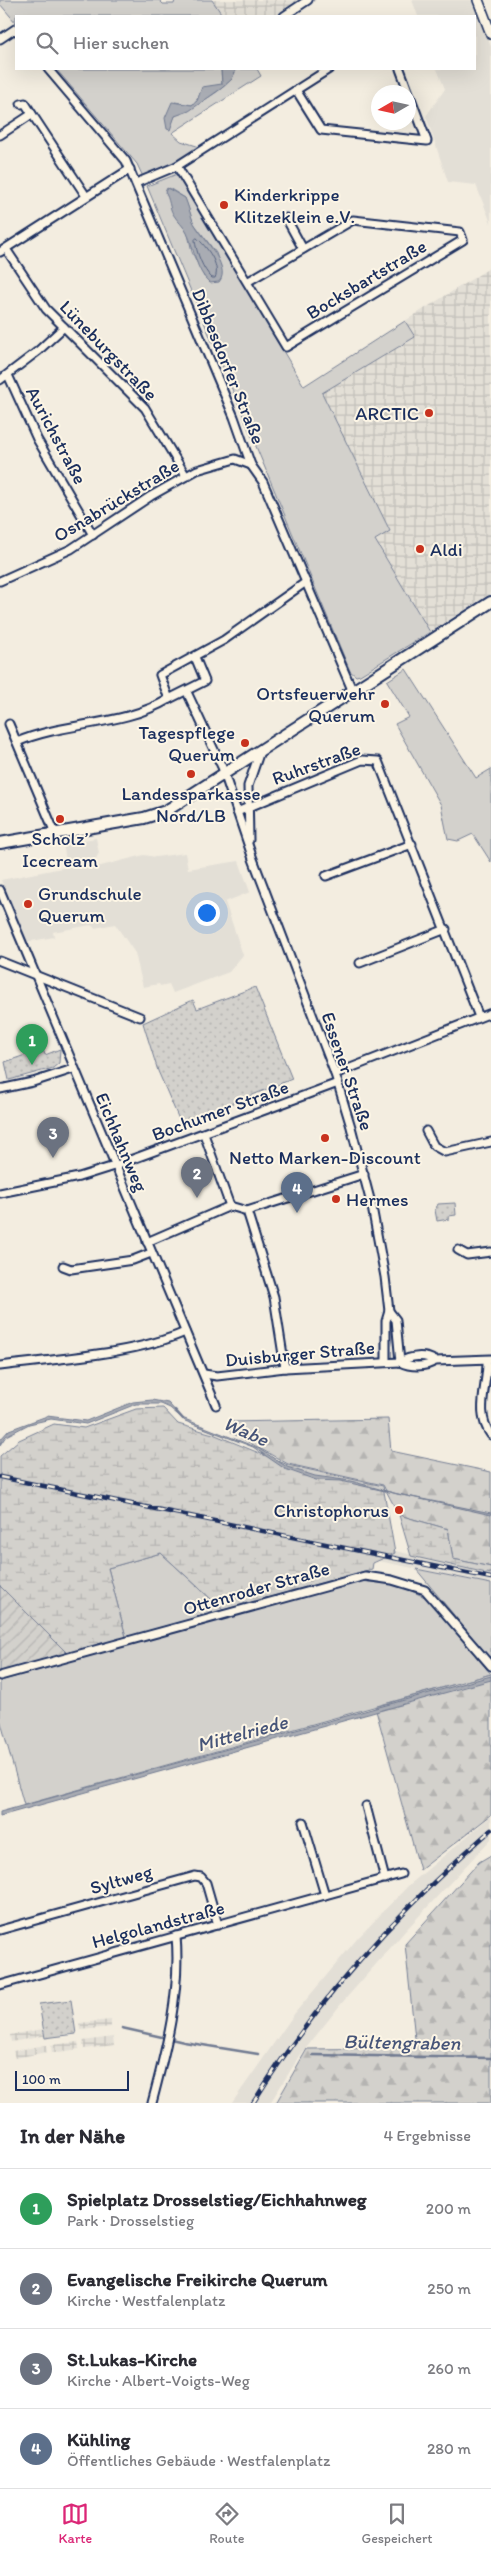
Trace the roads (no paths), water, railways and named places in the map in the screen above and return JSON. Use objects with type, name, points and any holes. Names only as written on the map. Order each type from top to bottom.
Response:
[{"type":"main road","points":[[0,843],[159,814],[259,754],[491,602]]},
{"type":"street","points":[[286,15],[308,0]]},
{"type":"street","points":[[478,0],[491,34]]},
{"type":"street","points":[[0,39],[15,30]]},
{"type":"street","name":"Dibbesdorfer Straße","points":[[49,70],[126,161],[130,169],[234,417],[251,465],[263,482],[353,692]]},
{"type":"street","points":[[136,183],[177,166],[327,70]]},
{"type":"street","points":[[296,90],[321,130],[427,141],[400,70]]},
{"type":"street","points":[[21,104],[24,103],[32,114],[86,196]]},
{"type":"street","points":[[0,135],[32,114]]},
{"type":"street","points":[[177,166],[247,282],[304,249],[286,218]]},
{"type":"street","points":[[3,251],[130,169]]},
{"type":"street","name":"Bocksbartstraße","points":[[247,282],[286,347],[463,240],[460,232],[353,220],[304,249]]},
{"type":"street","name":"Lüneburgstraße","points":[[3,251],[46,309],[145,408],[186,476]]},
{"type":"street","points":[[0,380],[38,351],[64,327]]},
{"type":"street","name":"Aurichstraße","points":[[8,375],[37,439],[93,535]]},
{"type":"street","name":"Osnabrückstraße","points":[[0,581],[63,553],[186,476],[227,460],[244,461],[251,465]]},
{"type":"street","points":[[169,699],[160,675],[195,657],[252,621],[306,582]]},
{"type":"street","points":[[17,742],[44,733],[131,717],[187,692],[205,681],[195,657]]},
{"type":"street","name":"Essener Straße","points":[[187,692],[225,775],[250,848],[338,1083],[364,1174],[380,1243],[389,1311],[386,1321],[386,1362]]},
{"type":"street","points":[[9,724],[55,834]]},
{"type":"street","name":"Essener Straße","points":[[250,848],[248,786],[259,754]]},
{"type":"street","name":"Ruhrstraße","points":[[237,812],[362,760],[378,761],[446,929],[479,1017]]},
{"type":"street","points":[[326,876],[412,844]]},
{"type":"street","name":"Eichhahnweg","points":[[0,890],[114,1166],[216,1405]]},
{"type":"street","points":[[360,963],[446,929]]},
{"type":"street","points":[[0,961],[140,1017]]},
{"type":"street","points":[[335,1074],[491,1013]]},
{"type":"street","points":[[0,1090],[40,1080],[73,1068]]},
{"type":"street","name":"Bochumer Straße","points":[[0,1193],[79,1177],[114,1166],[338,1083]]},
{"type":"street","points":[[426,1131],[434,1146],[445,1152],[491,1142]]},
{"type":"street","points":[[204,1134],[230,1206]]},
{"type":"street","points":[[147,1242],[230,1206],[247,1211],[364,1174]]},
{"type":"street","points":[[247,1211],[274,1297],[285,1368]]},
{"type":"street","points":[[458,1250],[467,1255],[491,1252]]},
{"type":"street","points":[[64,1266],[70,1269],[133,1260],[151,1254]]},
{"type":"street","name":"Essener Straße","points":[[389,1311],[396,1320],[400,1362]]},
{"type":"street","points":[[0,1366],[136,1346],[171,1338],[185,1332]]},
{"type":"street","points":[[489,1359],[482,1411],[483,1420],[491,1435]]},
{"type":"street","name":"Duisburger Straße","points":[[204,1374],[217,1376],[285,1368],[386,1362],[400,1362],[407,1366],[429,1366],[435,1361],[489,1359]]},
{"type":"street","name":"Ottenroder Straße","points":[[0,1676],[365,1576],[392,1580],[425,1590],[491,1666]]},
{"type":"street","points":[[366,1806],[385,1879]]},
{"type":"street","points":[[303,1822],[325,1895]]},
{"type":"street","name":"Helgolandstraße","points":[[0,1985],[401,1874]]},
{"type":"street","name":"Syltweg","points":[[0,1930],[194,1876],[201,1877],[206,1882],[218,1925]]},
{"type":"street","points":[[152,2103],[168,2038],[177,1960],[176,1936]]},
{"type":"water","points":[[221,70],[236,70],[232,79],[222,88],[189,111],[175,116],[170,130],[167,129],[165,118],[172,102],[192,105],[197,101],[202,87],[222,84]]},
{"type":"water","points":[[167,188],[185,198],[196,227],[213,250],[222,268],[219,282],[210,283],[201,272],[190,239],[172,211],[165,192]]},
{"type":"water","points":[[152,1400],[168,1403],[182,1418],[258,1448],[287,1467],[315,1476],[351,1481],[392,1492],[341,1481],[316,1480],[285,1469],[253,1447],[185,1421],[170,1408],[161,1404],[136,1404],[86,1424],[51,1419],[29,1424],[6,1436],[0,1445],[0,1440],[9,1430],[47,1416],[86,1421],[133,1402]]},
{"type":"water","points":[[409,1497],[491,1513],[491,1515]]},
{"type":"water","points":[[491,1676],[491,1680],[0,1816],[0,1812]]},
{"type":"waterway","name":"Wabe","points":[[175,1410],[183,1419]]},
{"type":"waterway","name":"Bültengraben","points":[[122,2028],[184,2042],[258,2054]]},
{"type":"waterway","name":"Bültengraben","points":[[313,2055],[491,2058]]},
{"type":"railway","points":[[0,1477],[491,1578]]},
{"type":"railway","points":[[253,2103],[304,2028],[332,1992],[392,1924],[457,1860],[491,1830]]},
{"type":"place","name":"Kinderkrippe Klitzeklein e.V.","points":[[224,205]]},
{"type":"place","name":"ARCTIC","points":[[429,413]]},
{"type":"place","name":"Aldi","points":[[420,549]]},
{"type":"place","name":"Ortsfeuerwehr Querum","points":[[385,704]]},
{"type":"place","name":"Tagespflege Querum","points":[[245,743]]},
{"type":"place","name":"Landessparkasse Nord/LB","points":[[191,774]]},
{"type":"place","name":"Scholz’ Icecream","points":[[60,819]]},
{"type":"place","name":"Grundschule Querum","points":[[28,904]]},
{"type":"place","name":"Spielplatz Drosselstieg/Eichhahnweg","points":[[32,1065]]},
{"type":"place","name":"Netto Marken-Discount","points":[[325,1138]]},
{"type":"place","name":"St.Lukas-Kirche","points":[[53,1158]]},
{"type":"place","name":"Evangelische Freikirche Querum","points":[[197,1198]]},
{"type":"place","name":"Hermes","points":[[336,1199]]},
{"type":"place","name":"Kühling","points":[[297,1213]]},
{"type":"place","name":"Christophorus","points":[[399,1510]]},
{"type":"water label","name":"Mittelriede","points":[[242,1733]]}]
